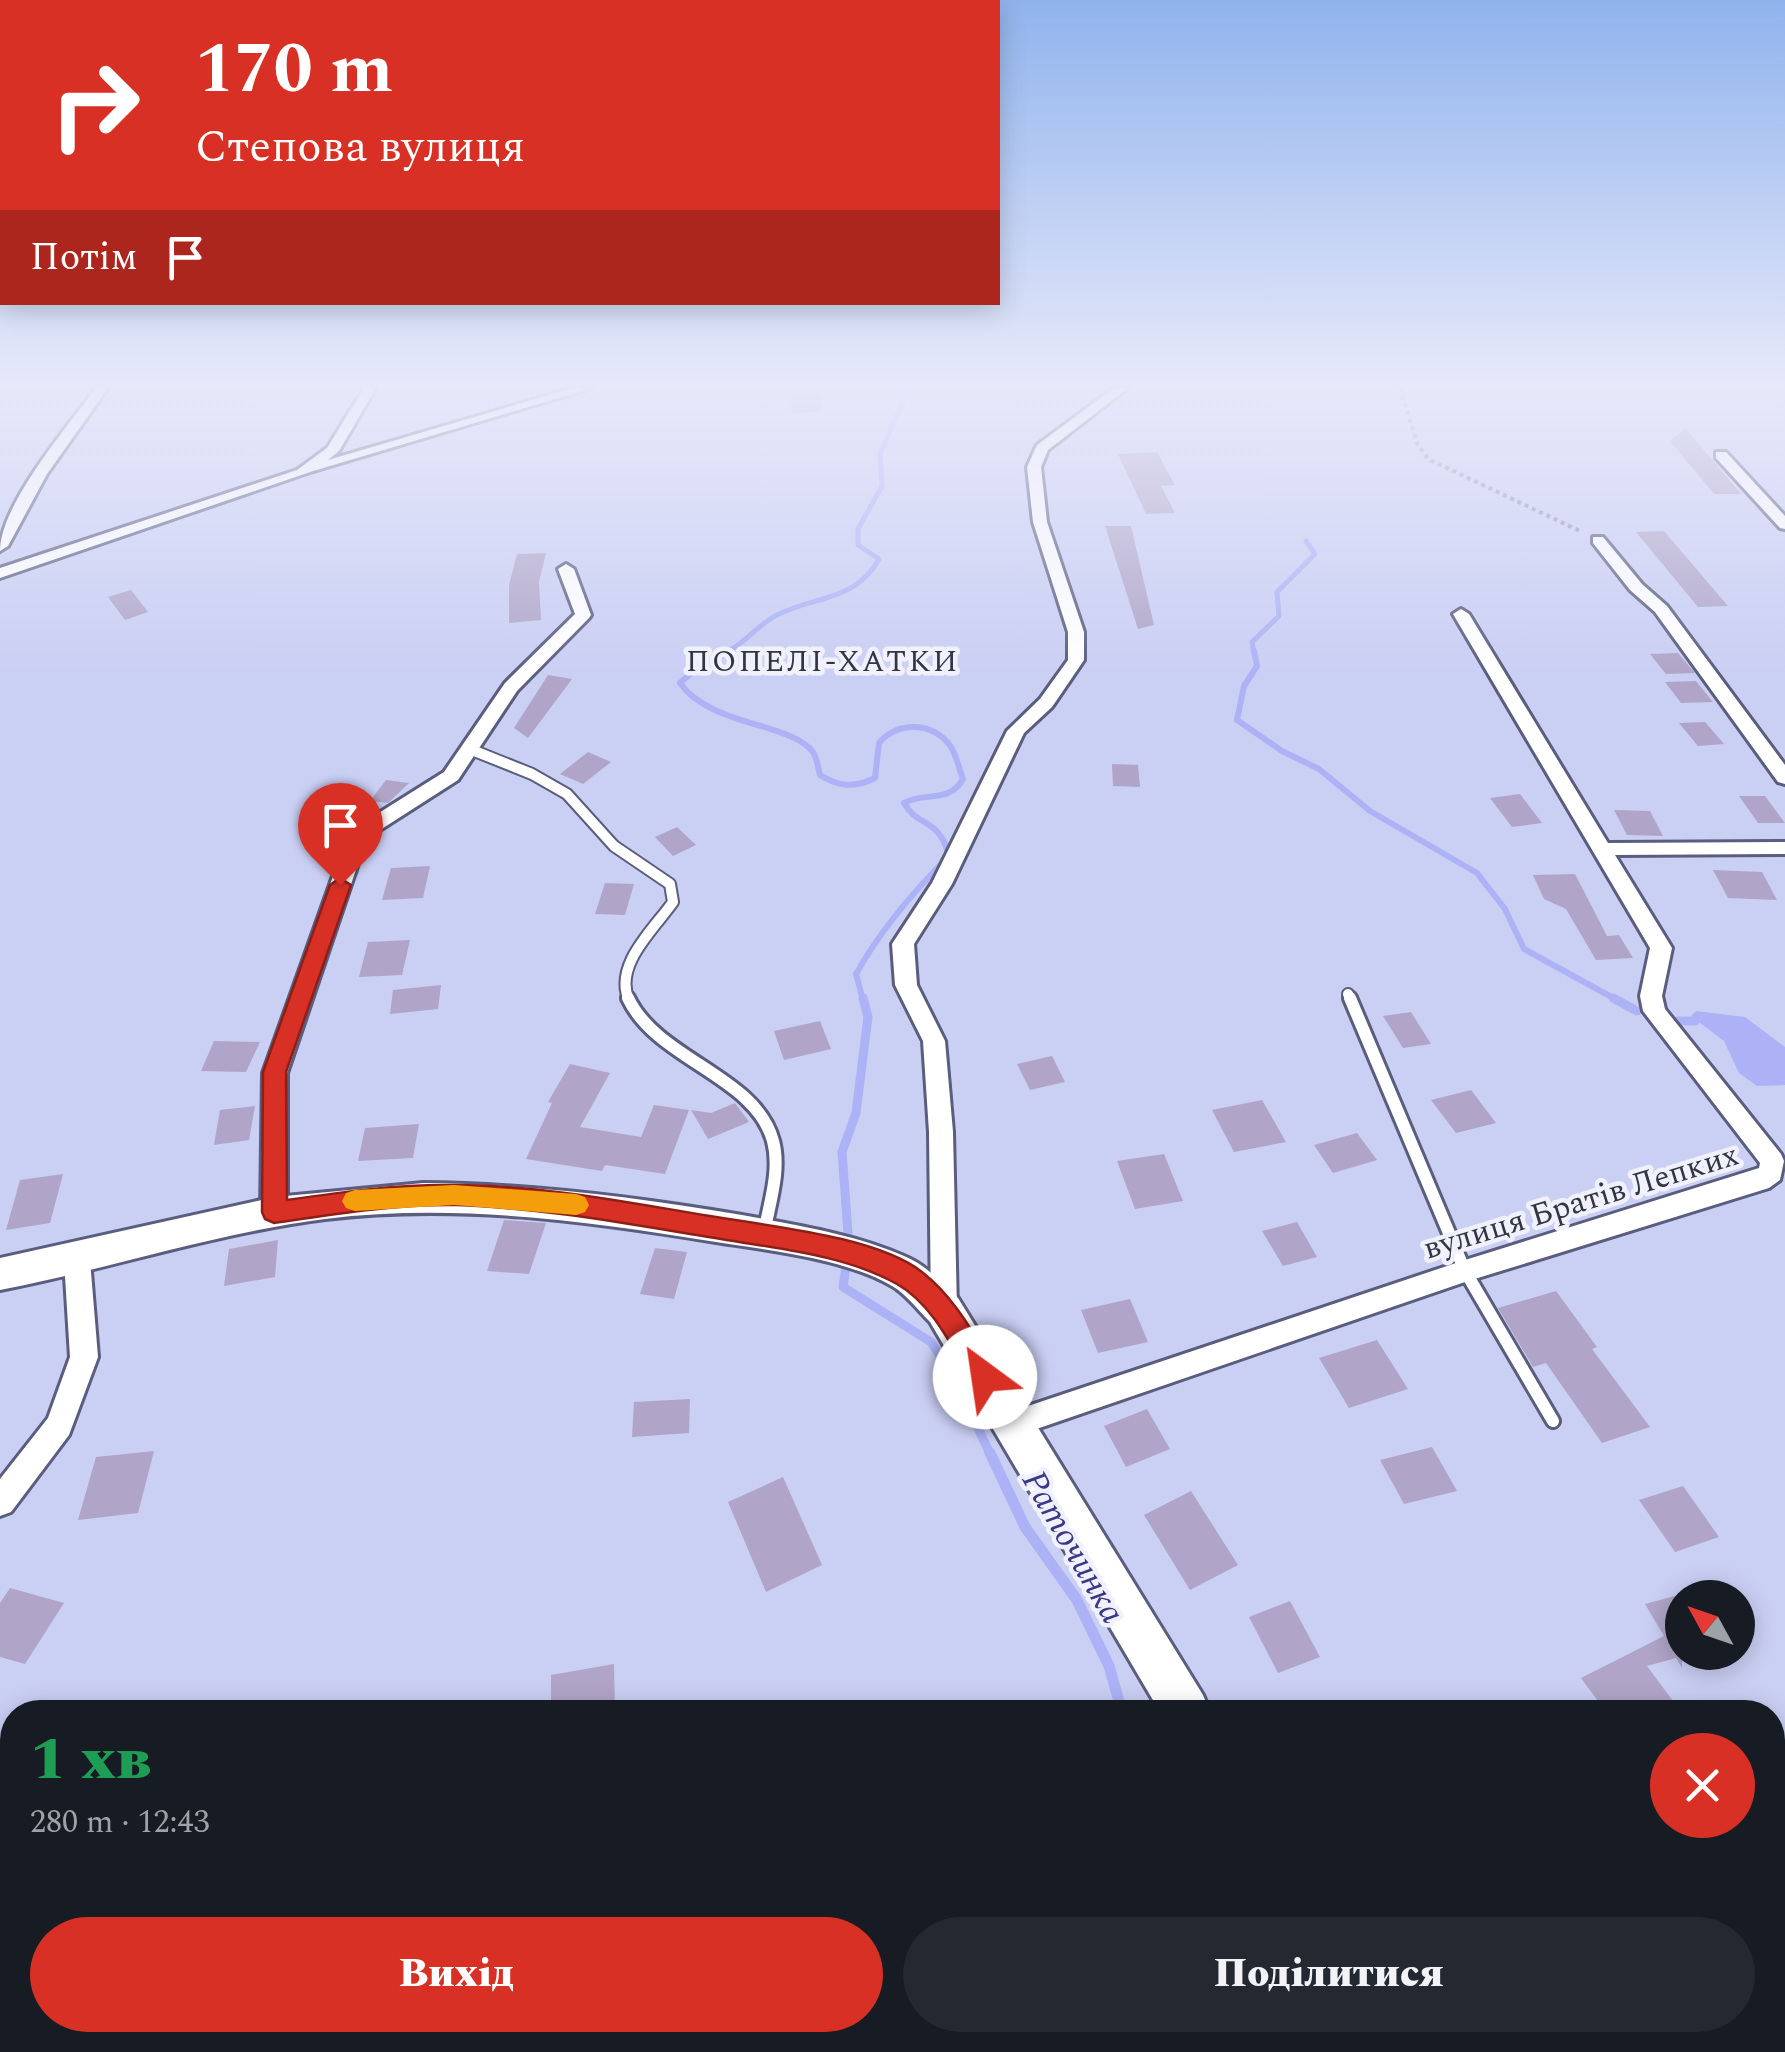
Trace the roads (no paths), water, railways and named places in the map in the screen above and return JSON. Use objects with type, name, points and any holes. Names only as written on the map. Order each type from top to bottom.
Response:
[{"type":"main road","points":[[0,1274],[77,1260],[274,1212],[366,1199],[454,1195],[560,1202],[764,1233],[864,1258],[910,1278],[944,1310],[1179,1700]]},
{"type":"street","points":[[0,546],[35,484]]},
{"type":"street","points":[[0,573],[270,484]]},
{"type":"street","points":[[944,1310],[941,1132],[934,1041],[906,986],[903,944],[942,884],[1016,731],[1046,703],[1076,660],[1076,632],[1040,522],[1036,484]]},
{"type":"street","points":[[1747,484],[1785,525]]},
{"type":"street","points":[[1598,540],[1636,587],[1660,609],[1785,778]]},
{"type":"street","points":[[274,1212],[274,1072],[353,848],[364,830],[418,801],[449,778],[472,750],[502,698],[583,615],[566,569]]},
{"type":"street","name":"вулиця Братів Лепких","points":[[1013,1424],[1464,1271],[1760,1181],[1771,1173],[1772,1160],[1654,1011],[1651,996],[1662,948],[1606,849],[1461,614]]},
{"type":"street","points":[[1606,849],[1785,848]]},
{"type":"street","points":[[0,1502],[59,1426],[84,1357],[77,1260]]},
{"type":"lane","points":[[472,750],[532,774],[566,794],[614,846],[670,884],[673,902],[628,967],[624,984],[631,1010],[645,1026],[742,1096],[764,1121],[773,1139],[764,1233]]},
{"type":"lane","points":[[1348,994],[1464,1271],[1553,1421]]},
{"type":"water","points":[[1696,1011],[1745,1017],[1785,1047],[1785,1085],[1757,1086],[1739,1073],[1724,1041],[1691,1016]]},
{"type":"waterway","name":"Раточинка","points":[[725,653],[777,615],[834,596],[870,573],[879,559],[858,545],[858,529],[882,484]]},
{"type":"waterway","points":[[1254,653],[1252,642],[1279,616],[1277,592],[1315,554],[1306,541]]},
{"type":"waterway","name":"Раточинка","points":[[730,651],[699,666],[680,683],[710,708],[802,742],[814,754],[820,775],[827,779],[847,785],[875,778],[879,743],[905,728],[936,733],[955,755],[963,779],[957,787],[951,792],[904,803],[940,835],[949,856],[898,912],[866,957],[856,974],[863,1000]]},
{"type":"waterway","points":[[1254,651],[1257,666],[1244,686],[1237,720],[1282,751],[1319,769],[1370,811],[1477,873],[1505,909],[1524,949],[1617,1000]]},
{"type":"waterway","name":"Раточинка","points":[[849,1246],[842,1152],[856,1113],[868,1017],[863,998]]},
{"type":"waterway","points":[[1613,998],[1637,1011]]},
{"type":"waterway","points":[[1678,1021],[1695,1021]]},
{"type":"waterway","name":"Раточинка","points":[[847,1260],[843,1287],[931,1342],[956,1381],[991,1456]]},
{"type":"waterway","name":"Раточинка","points":[[990,1453],[1025,1527],[1077,1600],[1109,1666],[1119,1700]]},
{"type":"district","name":"ПОПЕЛІ-ХАТКИ","points":[[823,662]]}]
